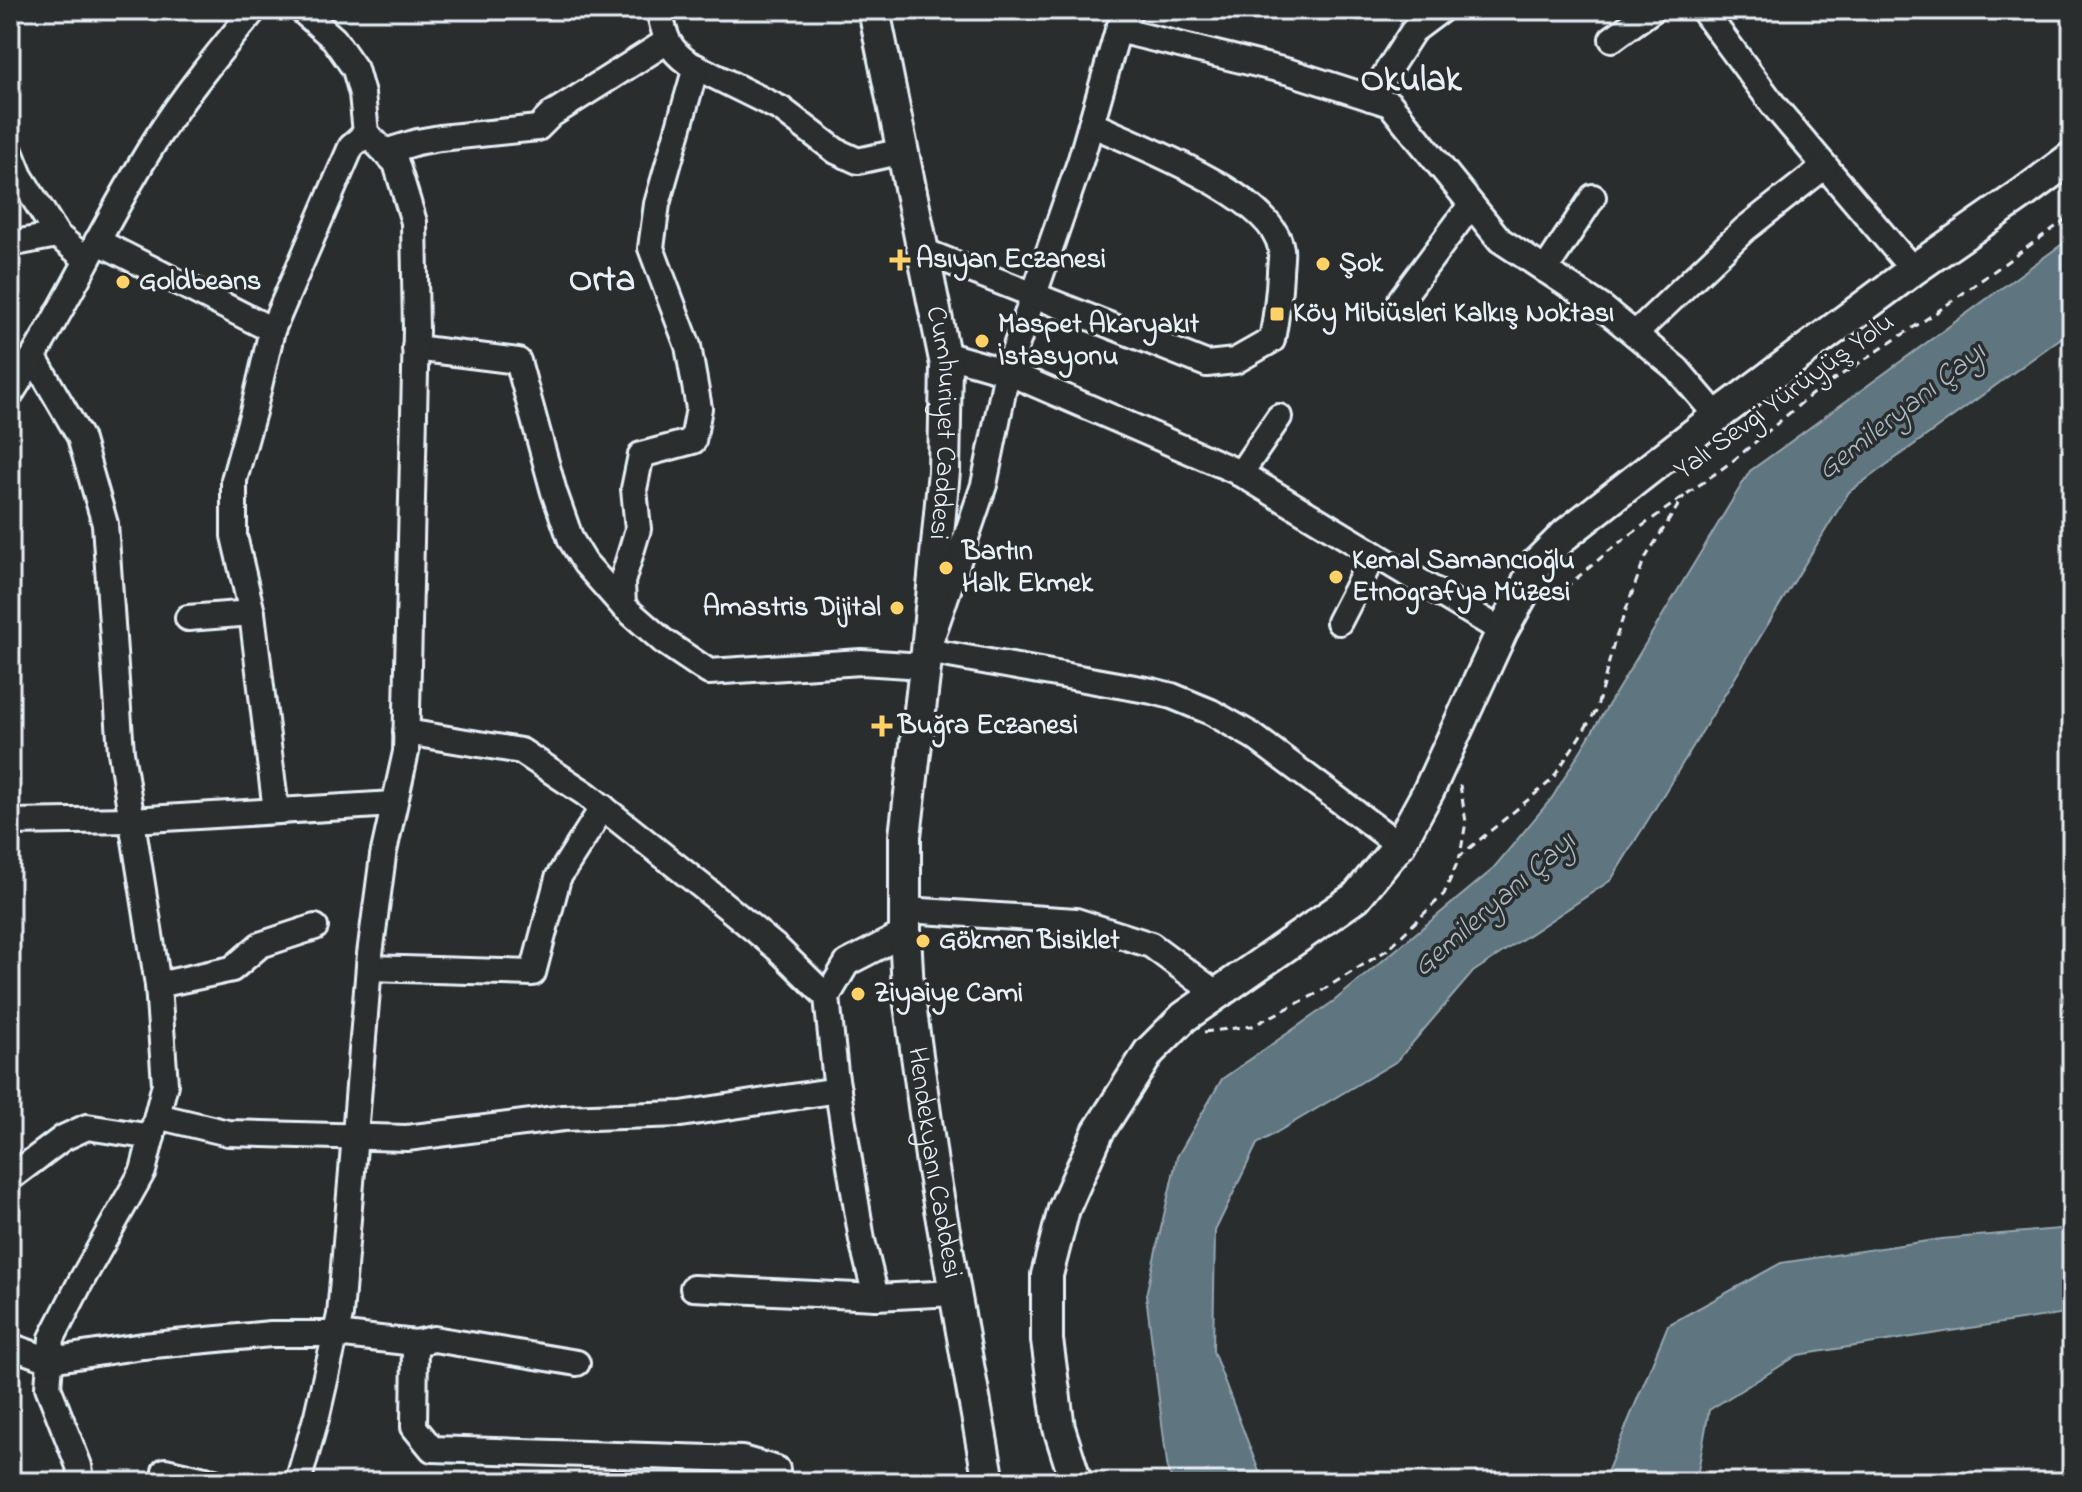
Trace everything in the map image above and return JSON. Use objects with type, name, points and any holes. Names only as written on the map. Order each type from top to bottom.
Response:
[{"type":"main road","name":"Cumhuriyet Caddesi","points":[[874,10],[946,365],[944,471],[925,659]]},
{"type":"main road","points":[[1076,1482],[1059,1428],[1047,1340],[1047,1275],[1064,1209],[1098,1132],[1149,1052],[1184,1017],[1356,897],[1399,845],[1429,790],[1535,565],[1566,534],[1717,416],[1913,270],[2072,157]]},
{"type":"main road","name":"Hendekyanı Caddesi","points":[[925,659],[905,836],[908,990],[932,1164],[989,1482]]},
{"type":"street","points":[[10,395],[34,358],[156,140],[254,10]]},
{"type":"street","points":[[298,1482],[340,1315],[369,968],[383,856],[406,752],[415,348],[414,222],[396,163],[366,133],[362,94],[355,69],[334,39],[301,10]]},
{"type":"street","points":[[659,10],[666,42],[675,54],[781,109],[836,151],[858,161],[903,151]]},
{"type":"street","points":[[1370,98],[1413,31],[1441,10]]},
{"type":"street","points":[[1612,39],[1652,10]]},
{"type":"street","points":[[1703,10],[1775,107],[1913,270]]},
{"type":"street","points":[[925,659],[984,485],[1007,372],[1081,159],[1124,20],[1390,104],[1500,240],[1603,308],[1677,369],[1717,416]]},
{"type":"street","points":[[385,152],[440,138],[538,128],[552,114],[666,42]]},
{"type":"street","points":[[623,606],[622,582],[638,529],[634,489],[641,455],[693,441],[699,408],[688,346],[651,248],[657,204],[696,67]]},
{"type":"street","points":[[923,251],[1207,364],[1235,361],[1272,340],[1278,308],[1281,247],[1272,226],[1254,208],[1185,166],[1091,124]]},
{"type":"street","points":[[276,811],[252,613],[234,536],[234,480],[272,330],[351,147],[366,133]]},
{"type":"street","points":[[10,151],[20,176],[57,235]]},
{"type":"street","points":[[1635,334],[1745,229],[1825,166]]},
{"type":"street","points":[[1545,270],[1593,197]]},
{"type":"street","points":[[1401,299],[1471,205]]},
{"type":"street","points":[[10,244],[57,235],[272,330]]},
{"type":"street","points":[[415,348],[518,361],[554,492],[571,540],[585,563],[623,606],[663,641],[709,672],[925,659],[1152,691],[1192,704],[1233,723],[1399,845]]},
{"type":"street","points":[[944,354],[1007,372],[1240,474],[1502,631]]},
{"type":"street","points":[[34,358],[80,437],[105,524],[121,752],[158,985],[165,1084],[143,1171],[52,1338],[48,1387],[79,1466],[81,1482]]},
{"type":"street","points":[[1240,474],[1279,417]]},
{"type":"street","points":[[1339,622],[1374,554]]},
{"type":"street","points":[[188,618],[252,613]]},
{"type":"street","points":[[406,732],[521,751],[603,807],[778,949],[827,997]]},
{"type":"street","points":[[10,822],[132,820],[394,804]]},
{"type":"street","points":[[369,968],[533,973],[558,878],[603,807]]},
{"type":"street","points":[[876,1297],[862,1240],[827,997],[847,963],[906,921],[1076,921],[1151,945],[1217,994]]},
{"type":"street","points":[[158,985],[232,969],[260,945],[315,927]]},
{"type":"street","points":[[10,1178],[63,1138],[87,1127],[154,1126],[228,1133],[407,1138],[563,1118],[681,1114],[838,1090]]},
{"type":"street","points":[[693,1288],[876,1297],[955,1293]]},
{"type":"street","points":[[10,1346],[50,1360],[143,1346],[271,1334],[336,1334],[415,1343],[434,1339],[577,1363]]},
{"type":"street","points":[[415,1343],[414,1427],[432,1449],[742,1459],[777,1469],[777,1482]]},
{"type":"street","points":[[165,1471],[214,1482]]},
{"type":"path","name":"Yalı Sevgi Yürüyüş Yolu","points":[[1565,588],[1616,545],[1734,460],[1812,394],[1934,314],[2072,215]]},
{"type":"path","points":[[1460,856],[1552,780],[1596,711],[1614,643],[1644,560],[1684,496]]},
{"type":"path","points":[[1173,1028],[1208,1032],[1252,1026],[1318,993],[1387,950],[1444,894],[1460,856],[1466,822],[1459,780],[1446,752]]},
{"type":"water","name":"Gemileryanı Çayı","points":[[2072,237],[2072,330],[1849,492],[1611,880],[1473,972],[1397,1061],[1257,1144],[1215,1231],[1213,1351],[1263,1482],[1173,1482],[1168,1471],[1146,1295],[1177,1157],[1222,1079],[1334,1001],[1491,871],[1552,798],[1750,471]]},
{"type":"water","points":[[2072,1228],[2072,1312],[1798,1355],[1709,1410],[1696,1482],[1603,1482],[1668,1325],[1781,1263],[1941,1239]]},
{"type":"place","name":"Asıyan Eczanesi","points":[[900,260]]},
{"type":"place","name":"Şok","points":[[1323,264]]},
{"type":"place","name":"Goldbeans","points":[[123,282]]},
{"type":"place","name":"Köy Mibiüsleri Kalkış Noktası","points":[[1277,314]]},
{"type":"place","name":"Maspet Akaryakıt İstasyonu","points":[[982,341]]},
{"type":"place","name":"Bartın Halk Ekmek","points":[[946,568]]},
{"type":"place","name":"Kemal Samancıoğlu Etnografya Müzesi","points":[[1336,577]]},
{"type":"place","name":"Amastris Dijital","points":[[897,608]]},
{"type":"place","name":"Buğra Eczanesi","points":[[882,726]]},
{"type":"place","name":"Gökmen Bisiklet","points":[[923,941]]},
{"type":"place","name":"Ziyaiye Cami","points":[[858,994]]},
{"type":"district","name":"Okulak","points":[[1411,81]]},
{"type":"district","name":"Orta","points":[[602,281]]}]
